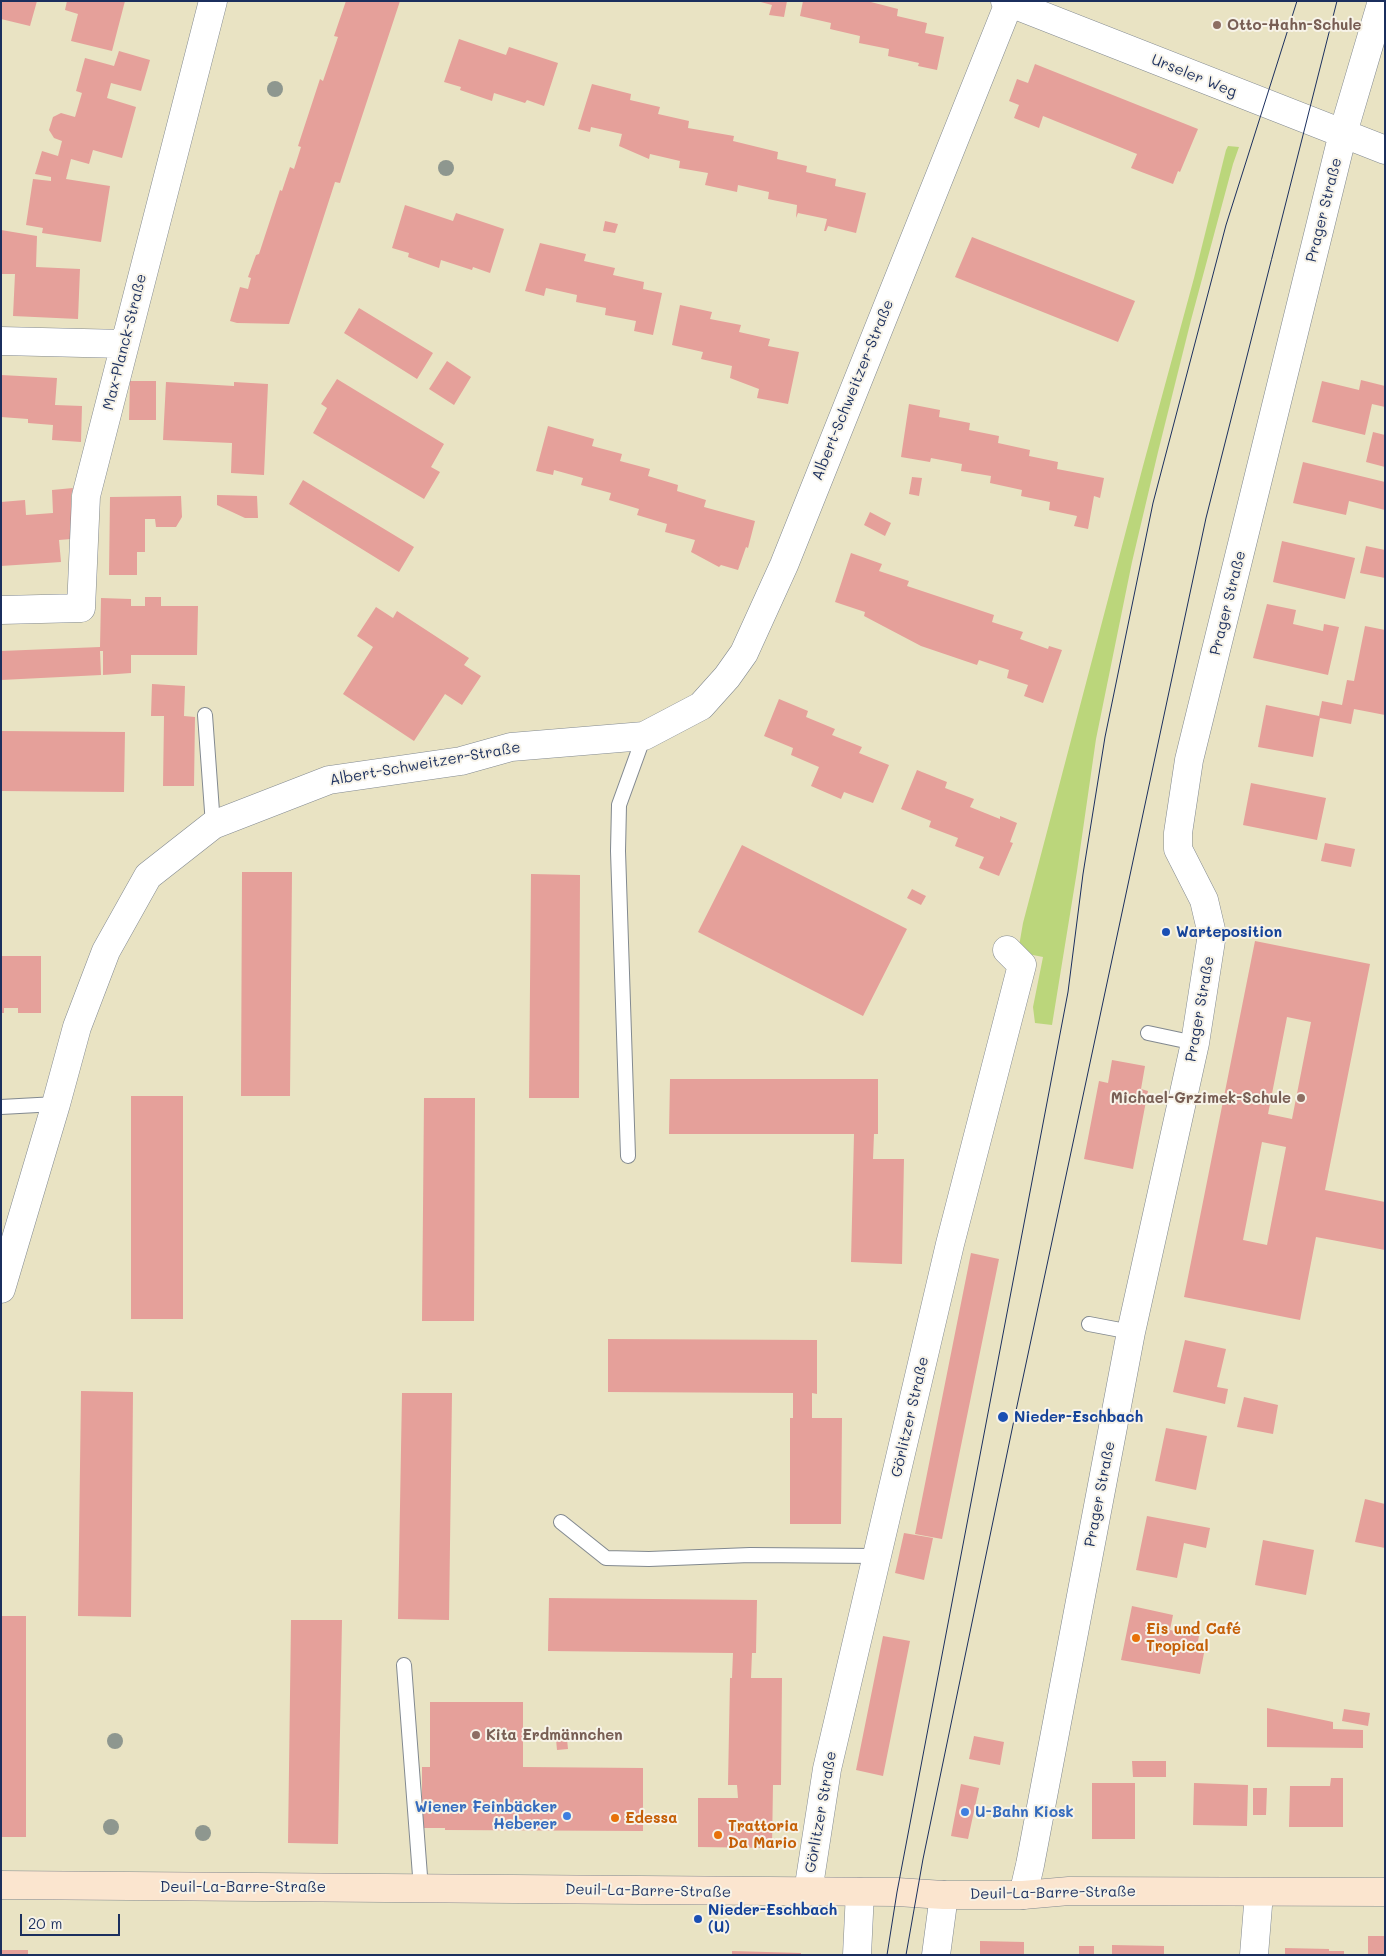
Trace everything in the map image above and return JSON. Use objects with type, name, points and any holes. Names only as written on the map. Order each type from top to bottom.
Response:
[{"type":"street","name":"Max-Planck-Straße","points":[[1,610],[81,608],[86,496],[213,1]]},
{"type":"street","name":"Prager Straße","points":[[1023,1895],[1131,1332],[1195,1043],[1212,934],[1204,900],[1178,849],[1178,833],[1189,760],[1343,133],[1382,1]]},
{"type":"street","name":"Urseler Weg","points":[[1007,2],[1385,150]]},
{"type":"street","name":"Albert-Schweitzer-Straße","points":[[1,1289],[77,1027],[106,951],[148,876],[213,825],[329,780],[461,761],[511,747],[644,736],[701,706],[727,677],[744,653],[784,565],[1007,2]]},
{"type":"street","points":[[1,342],[124,344]]},
{"type":"street","name":"Görlitzer Straße","points":[[808,1892],[827,1769],[950,1244],[1022,965],[1007,950]]},
{"type":"street","name":"Deuil-La-Barre-Straße","points":[[1,1885],[860,1892],[944,1895],[1023,1895],[1069,1891],[1385,1892]]},
{"type":"street","points":[[857,1955],[860,1892]]},
{"type":"street","points":[[1254,1955],[1259,1892]]},
{"type":"street","points":[[936,1955],[944,1895]]},
{"type":"lane","points":[[205,715],[213,825]]},
{"type":"lane","points":[[628,1156],[618,851],[619,805],[644,736]]},
{"type":"lane","points":[[1148,1033],[1195,1043]]},
{"type":"lane","points":[[1,1107],[56,1104]]},
{"type":"lane","points":[[1089,1324],[1131,1332]]},
{"type":"lane","points":[[561,1522],[606,1558],[649,1560],[750,1554],[877,1556]]},
{"type":"lane","points":[[404,1665],[420,1889]]},
{"type":"green space","points":[[1228,146],[1239,147],[1191,320],[1158,452],[1132,562],[1096,739],[1052,1025],[1035,1023],[1033,1007],[1043,957],[1018,952],[1023,923]]},
{"type":"building","points":[[1,1],[37,1],[30,26],[1,19]]},
{"type":"building","points":[[67,1],[125,1],[112,51],[71,41],[78,14],[65,10]]},
{"type":"building","points":[[346,1],[400,1],[340,183],[335,182],[289,324],[237,323],[230,321],[240,287],[248,289],[251,278],[248,277],[256,255],[259,254],[280,190],[282,191],[290,167],[294,169],[301,147],[298,146],[320,79],[323,81],[338,37],[334,36]]},
{"type":"building","points":[[757,1],[787,1],[784,17],[769,15],[772,5]]},
{"type":"building","points":[[803,1],[867,1],[898,9],[897,16],[927,23],[925,33],[944,37],[937,70],[918,66],[919,63],[888,56],[889,49],[859,43],[860,36],[830,29],[831,23],[800,16]]},
{"type":"building","points":[[459,39],[506,55],[509,47],[558,63],[544,106],[527,100],[525,103],[494,93],[492,101],[460,90],[461,87],[444,82]]},
{"type":"building","points":[[119,51],[150,60],[141,91],[111,83],[107,98],[136,107],[122,158],[93,150],[89,164],[71,159],[66,179],[110,186],[101,242],[42,233],[43,228],[26,225],[33,179],[51,181],[51,177],[35,174],[42,151],[58,156],[62,141],[54,138],[49,130],[53,117],[61,113],[75,117],[82,93],[76,91],[85,58],[114,66]]},
{"type":"building","points":[[1035,64],[1198,129],[1173,184],[1131,168],[1137,154],[1043,116],[1039,128],[1014,118],[1019,105],[1009,101],[1017,79],[1028,83]]},
{"type":"building","points":[[592,84],[631,94],[630,100],[660,107],[658,114],[689,121],[688,128],[734,136],[733,141],[778,152],[777,159],[807,166],[806,172],[836,179],[835,186],[866,193],[856,233],[828,226],[826,231],[824,231],[827,219],[798,213],[796,218],[797,205],[768,199],[769,192],[738,185],[737,192],[705,185],[708,173],[679,168],[680,161],[650,154],[649,159],[619,146],[622,134],[591,127],[590,132],[578,129]]},
{"type":"building","points":[[405,205],[453,221],[456,213],[504,229],[490,273],[473,267],[472,270],[441,260],[439,268],[408,257],[409,253],[392,248]]},
{"type":"building","points":[[605,221],[618,224],[615,233],[603,231]]},
{"type":"building","points":[[1,230],[37,236],[36,267],[80,269],[78,319],[13,316],[15,274],[1,274]]},
{"type":"building","points":[[972,237],[1135,301],[1118,342],[955,277]]},
{"type":"building","points":[[540,243],[586,254],[584,261],[615,268],[613,275],[644,282],[643,289],[662,293],[653,335],[634,331],[636,321],[605,315],[606,308],[576,302],[577,295],[546,288],[544,296],[525,291]]},
{"type":"building","points":[[680,305],[712,312],[710,319],[741,325],[739,332],[770,339],[768,346],[799,352],[788,404],[757,398],[759,389],[730,378],[732,366],[701,359],[703,352],[672,345]]},
{"type":"building","points":[[359,308],[433,353],[417,379],[344,333]]},
{"type":"building","points":[[447,361],[471,377],[454,405],[429,389]]},
{"type":"building","points":[[1,375],[57,378],[55,405],[82,406],[81,442],[52,440],[53,425],[28,423],[28,419],[1,417]]},
{"type":"building","points":[[337,379],[444,444],[431,467],[440,472],[424,499],[313,433],[327,408],[321,404]]},
{"type":"building","points":[[1361,380],[1385,386],[1385,407],[1372,404],[1365,435],[1312,422],[1322,381],[1359,390]]},
{"type":"building","points":[[130,381],[156,381],[156,420],[129,420]]},
{"type":"building","points":[[166,382],[234,386],[234,382],[268,384],[264,475],[231,473],[232,443],[163,440]]},
{"type":"building","points":[[909,404],[940,410],[939,417],[970,423],[969,430],[999,436],[998,443],[1030,450],[1029,456],[1058,462],[1057,469],[1104,478],[1100,498],[1094,496],[1088,529],[1074,526],[1077,516],[1049,510],[1050,502],[1021,496],[1022,490],[990,483],[991,476],[961,471],[962,464],[931,458],[930,462],[901,457]]},
{"type":"building","points":[[548,426],[594,439],[592,446],[622,454],[620,461],[650,469],[648,476],[678,485],[677,491],[706,500],[704,507],[755,521],[748,548],[746,547],[738,570],[721,565],[719,567],[691,552],[695,540],[665,532],[667,524],[637,515],[639,509],[609,500],[611,493],[581,485],[583,478],[554,470],[553,475],[536,471]]},
{"type":"building","points":[[1373,432],[1385,435],[1385,467],[1366,462]]},
{"type":"building","points":[[1303,462],[1385,482],[1385,510],[1349,501],[1346,515],[1293,503]]},
{"type":"building","points":[[912,477],[922,478],[919,496],[909,494]]},
{"type":"building","points":[[303,480],[414,547],[399,572],[289,504]]},
{"type":"building","points":[[73,488],[71,496],[71,539],[59,540],[61,562],[1,566],[1,502],[25,500],[26,515],[53,513],[52,490]]},
{"type":"building","points":[[217,495],[257,496],[258,518],[245,518],[217,505]]},
{"type":"building","points":[[181,496],[182,517],[176,527],[156,527],[155,519],[145,519],[145,552],[137,552],[137,575],[109,575],[110,497]]},
{"type":"building","points":[[870,512],[891,523],[885,536],[864,525]]},
{"type":"building","points":[[1282,541],[1355,558],[1345,599],[1273,582]]},
{"type":"building","points":[[1366,546],[1385,550],[1385,578],[1360,573]]},
{"type":"building","points":[[851,553],[882,564],[879,571],[909,581],[907,586],[994,615],[992,622],[1023,632],[1020,639],[1048,649],[1049,646],[1062,650],[1043,703],[1024,696],[1028,685],[1007,678],[1009,670],[979,660],[977,665],[921,646],[864,616],[865,612],[835,602]]},
{"type":"building","points":[[145,597],[161,597],[161,606],[198,606],[197,655],[131,655],[131,673],[103,675],[103,651],[100,651],[101,675],[1,680],[1,651],[100,647],[101,598],[131,599],[131,606],[145,606]]},
{"type":"building","points":[[1267,604],[1296,610],[1293,624],[1323,631],[1324,624],[1339,627],[1328,675],[1253,658]]},
{"type":"building","points":[[376,607],[393,618],[397,611],[469,658],[464,665],[481,676],[462,705],[445,694],[414,741],[343,694],[373,647],[357,636]]},
{"type":"building","points":[[1365,626],[1385,630],[1385,715],[1354,709],[1351,724],[1320,718],[1313,757],[1258,747],[1266,705],[1319,716],[1322,701],[1342,705],[1347,680],[1354,681]]},
{"type":"building","points":[[152,684],[185,686],[184,716],[195,717],[194,786],[163,786],[164,716],[151,716]]},
{"type":"building","points":[[779,699],[808,711],[806,717],[835,729],[832,735],[862,747],[859,753],[889,765],[873,803],[844,792],[841,799],[811,786],[819,767],[791,755],[793,748],[764,736]]},
{"type":"building","points":[[1,731],[125,732],[124,792],[1,791]]},
{"type":"building","points":[[917,770],[947,782],[945,788],[974,799],[970,807],[1000,819],[1000,816],[1017,823],[1010,842],[1013,843],[999,876],[979,868],[984,857],[955,846],[958,838],[929,827],[931,821],[901,809]]},
{"type":"building","points":[[1251,783],[1326,798],[1317,840],[1243,825]]},
{"type":"building","points":[[1325,843],[1355,849],[1351,867],[1321,861]]},
{"type":"building","points":[[742,845],[907,929],[863,1016],[698,932]]},
{"type":"building","points":[[242,872],[292,872],[290,1096],[241,1096]]},
{"type":"building","points":[[531,874],[580,875],[579,1098],[529,1098]]},
{"type":"building","points":[[912,889],[926,896],[921,905],[907,898]]},
{"type":"building","points":[[1255,941],[1370,964],[1325,1190],[1385,1202],[1385,1250],[1316,1237],[1300,1320],[1184,1297]],"holes":[[[1287,1017],[1311,1022],[1292,1119],[1268,1114]],[[1262,1142],[1286,1147],[1267,1245],[1243,1240]]]},
{"type":"building","points":[[1,956],[41,956],[41,1013],[18,1013],[18,1008],[4,1008],[4,1013],[1,1013]]},
{"type":"building","points":[[1112,1060],[1145,1066],[1141,1089],[1148,1091],[1133,1169],[1084,1159],[1099,1081],[1108,1083]]},
{"type":"building","points":[[670,1079],[878,1079],[878,1134],[874,1134],[873,1159],[904,1159],[902,1264],[851,1262],[854,1134],[669,1134]]},
{"type":"building","points":[[131,1096],[183,1096],[183,1319],[131,1319]]},
{"type":"building","points":[[424,1098],[475,1098],[474,1321],[422,1321]]},
{"type":"building","points":[[971,1253],[999,1259],[942,1539],[915,1534]]},
{"type":"building","points":[[608,1339],[817,1340],[817,1394],[812,1393],[812,1418],[842,1418],[841,1524],[790,1524],[790,1418],[793,1418],[793,1393],[608,1392]]},
{"type":"building","points":[[1185,1340],[1226,1349],[1217,1387],[1228,1389],[1225,1404],[1173,1392]]},
{"type":"building","points":[[81,1391],[133,1392],[131,1617],[78,1616]]},
{"type":"building","points":[[402,1393],[452,1393],[449,1620],[398,1619]]},
{"type":"building","points":[[1244,1397],[1278,1405],[1273,1434],[1237,1427]]},
{"type":"building","points":[[1166,1428],[1207,1436],[1196,1490],[1155,1481]]},
{"type":"building","points":[[1365,1499],[1385,1504],[1385,1548],[1355,1542]]},
{"type":"building","points":[[1147,1516],[1210,1528],[1206,1548],[1184,1543],[1177,1578],[1136,1570]]},
{"type":"building","points":[[904,1533],[933,1538],[924,1580],[895,1573]]},
{"type":"building","points":[[1263,1540],[1314,1550],[1306,1595],[1255,1585]]},
{"type":"building","points":[[549,1598],[757,1600],[756,1653],[752,1653],[751,1678],[782,1678],[781,1785],[773,1785],[772,1848],[698,1847],[698,1798],[738,1798],[737,1785],[728,1785],[730,1678],[732,1678],[733,1653],[548,1651]]},
{"type":"building","points":[[1132,1606],[1173,1615],[1170,1630],[1199,1636],[1197,1646],[1205,1648],[1200,1674],[1121,1660]]},
{"type":"building","points":[[1,1616],[26,1616],[26,1837],[1,1837]]},
{"type":"building","points":[[291,1620],[342,1620],[338,1844],[288,1843]]},
{"type":"building","points":[[883,1636],[910,1641],[883,1776],[856,1770]]},
{"type":"building","points":[[430,1702],[523,1702],[523,1767],[643,1768],[643,1831],[445,1830],[445,1828],[422,1828],[422,1767],[430,1767]]},
{"type":"building","points":[[1267,1708],[1333,1722],[1333,1729],[1363,1730],[1363,1748],[1267,1747]]},
{"type":"building","points":[[1344,1709],[1370,1713],[1368,1726],[1342,1721]]},
{"type":"building","points":[[974,1736],[1004,1742],[1000,1765],[969,1759]]},
{"type":"building","points":[[556,1739],[567,1739],[568,1749],[557,1750]]},
{"type":"building","points":[[1132,1761],[1166,1761],[1166,1777],[1133,1777]]},
{"type":"building","points":[[1331,1778],[1343,1778],[1343,1827],[1289,1827],[1290,1786],[1330,1786]]},
{"type":"building","points":[[1092,1783],[1135,1783],[1135,1839],[1092,1839]]},
{"type":"building","points":[[1194,1783],[1248,1785],[1247,1826],[1193,1825]]},
{"type":"building","name":"U-Bahn Kiosk","points":[[961,1784],[979,1788],[968,1839],[951,1836]]},
{"type":"building","points":[[1253,1788],[1267,1788],[1266,1815],[1253,1815]]},
{"type":"building","points":[[1368,1936],[1385,1936],[1385,1955],[1368,1955]]},
{"type":"building","points":[[980,1941],[1024,1942],[1024,1955],[980,1955]]},
{"type":"building","points":[[1112,1945],[1164,1946],[1164,1955],[1112,1955]]},
{"type":"building","points":[[1079,1946],[1094,1946],[1094,1955],[1079,1955]]},
{"type":"building","points":[[1285,1948],[1329,1949],[1329,1951],[1344,1951],[1344,1955],[1285,1955]]},
{"type":"building","points":[[1,1950],[28,1950],[28,1955],[1,1955]]},
{"type":"building","points":[[732,1951],[801,1953],[801,1955],[732,1955]]},
{"type":"tram line","points":[[887,1955],[897,1892],[1068,992],[1083,874],[1105,737],[1153,503],[1226,225],[1297,1]]},
{"type":"tram line","points":[[906,1955],[923,1859],[1014,1420],[1206,518],[1337,1]]},
{"type":"place","name":"Otto-Hahn-Schule","points":[[1217,25]]},
{"type":"place","name":"Warteposition","points":[[1166,932]]},
{"type":"place","name":"Michael-Grzimek-Schule","points":[[1301,1098]]},
{"type":"place","name":"Nieder-Eschbach","points":[[1003,1417]]},
{"type":"place","name":"Eis und Café Tropical","points":[[1136,1638]]},
{"type":"place","name":"Kita Erdmännchen","points":[[476,1735]]},
{"type":"place","name":"U-Bahn Kiosk","points":[[965,1812]]},
{"type":"place","name":"Wiener Feinbäcker Heberer","points":[[567,1816]]},
{"type":"place","name":"Edessa","points":[[615,1818]]},
{"type":"place","name":"Trattoria Da Mario","points":[[718,1835]]},
{"type":"place","name":"Nieder-Eschbach (U)","points":[[698,1919]]}]
